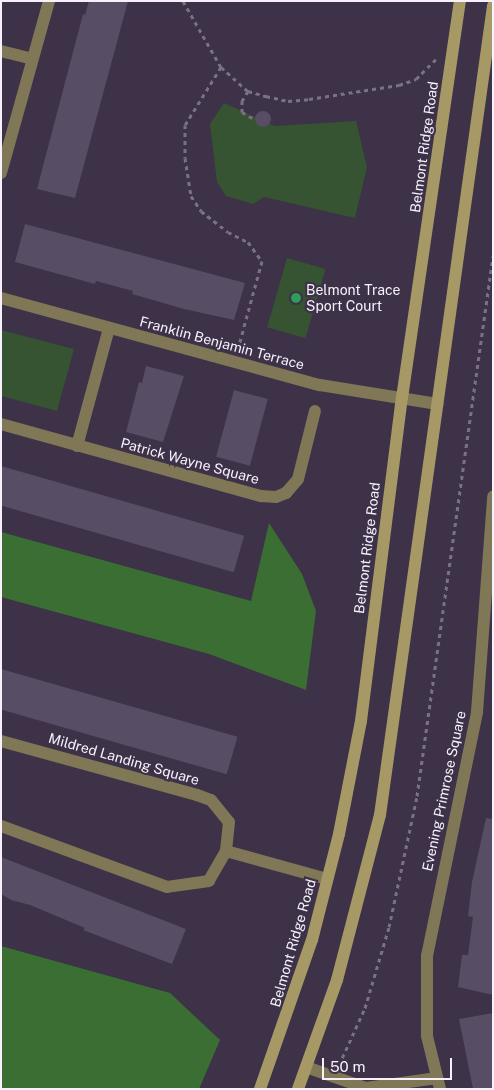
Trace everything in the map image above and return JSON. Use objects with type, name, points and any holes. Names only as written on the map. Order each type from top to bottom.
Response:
[{"type":"main road","name":"Belmont Ridge Road","points":[[260,1089],[309,948],[328,878],[362,722],[402,398],[460,1]]},
{"type":"main road","points":[[298,1089],[337,980],[380,815],[493,6]]},
{"type":"street","points":[[1,173],[3,159],[49,1]]},
{"type":"street","points":[[1,51],[32,59]]},
{"type":"street","name":"Franklin Benjamin Terrace","points":[[1,298],[320,385],[437,404]]},
{"type":"street","points":[[77,446],[109,328]]},
{"type":"street","name":"Patrick Wayne Square","points":[[1,424],[261,496],[276,497],[286,493],[298,479],[315,411]]},
{"type":"street","name":"Evening Primrose Square","points":[[439,1083],[427,1036],[427,956],[477,712],[493,496]]},
{"type":"street","name":"Mildred Landing Square","points":[[1,741],[211,800],[228,822],[226,851],[209,881],[167,888],[1,826]]},
{"type":"street","points":[[226,851],[328,878]]},
{"type":"street","points":[[306,1067],[349,1084],[380,1088],[439,1083]]},
{"type":"path","points":[[183,1],[221,67],[248,91],[288,101],[399,85],[416,79],[436,59]]},
{"type":"path","points":[[221,67],[185,125],[185,158],[191,196],[201,211],[217,225],[248,242],[262,261],[235,362]]},
{"type":"path","points":[[248,91],[242,101],[242,112],[254,119]]},
{"type":"path","points":[[333,1078],[368,999],[389,927],[417,796],[493,256]]},
{"type":"green space","points":[[224,103],[275,126],[356,121],[367,167],[355,218],[264,197],[253,204],[226,196],[217,182],[210,124]]},
{"type":"green space","name":"Belmont Trace Sport Court","points":[[287,258],[325,269],[306,338],[267,327]]},
{"type":"green space","points":[[1,330],[74,349],[57,411],[1,396]]},
{"type":"green space","points":[[269,523],[302,574],[316,611],[306,690],[209,654],[1,597],[1,532],[251,601]]},
{"type":"green space","points":[[1,946],[170,993],[220,1040],[199,1089],[1,1089]]},
{"type":"building","points":[[89,1],[128,1],[75,198],[37,189],[83,14],[85,15]]},
{"type":"building","points":[[260,111],[266,111],[271,116],[269,125],[260,127],[255,122],[255,116]]},
{"type":"building","points":[[25,224],[245,283],[234,320],[184,309],[132,294],[133,291],[96,281],[95,284],[15,262]]},
{"type":"building","points":[[146,366],[184,376],[163,442],[126,432],[139,382],[142,383]]},
{"type":"building","points":[[234,390],[268,399],[250,466],[216,457]]},
{"type":"building","points":[[1,466],[244,536],[234,572],[1,506]]},
{"type":"building","points":[[1,669],[237,737],[227,774],[1,710]]},
{"type":"building","points":[[486,818],[493,819],[493,995],[458,987],[462,955],[468,955],[473,917],[468,916],[472,882]]},
{"type":"building","points":[[1,857],[186,929],[172,964],[83,930],[85,928],[30,905],[11,900],[1,894]]},
{"type":"building","points":[[493,1013],[493,1089],[473,1089],[459,1019]]},
{"type":"place","name":"Belmont Trace Sport Court","points":[[296,298]]}]
